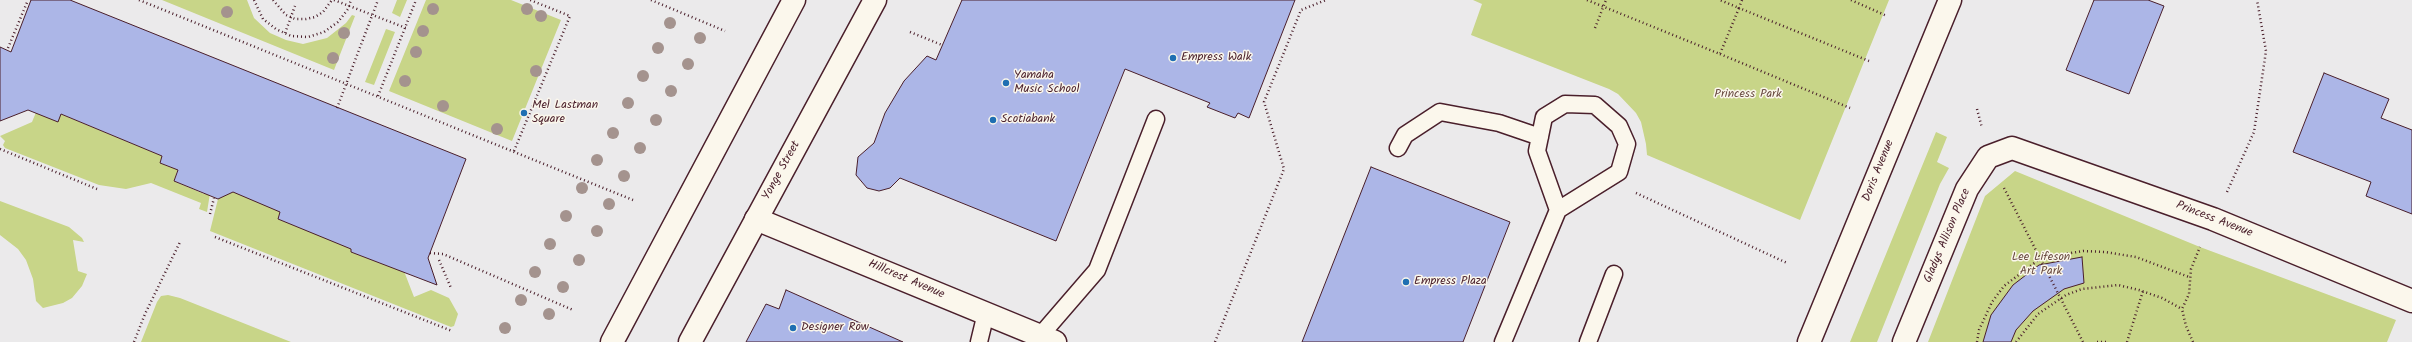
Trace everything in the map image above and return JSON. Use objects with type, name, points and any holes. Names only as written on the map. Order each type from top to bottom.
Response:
[{"type":"street","points":[[612,342],[794,0]]},
{"type":"street","name":"Yonge Street","points":[[690,342],[875,0]]},
{"type":"street","name":"Doris Avenue","points":[[1809,342],[1950,0]]},
{"type":"street","name":"Princess Avenue","points":[[1988,157],[2012,148],[2213,219],[2412,301]]},
{"type":"street","name":"Gladys Allison Place","points":[[1904,342],[1967,189],[1988,157]]},
{"type":"street","name":"Hillcrest Avenue","points":[[756,219],[1048,339]]},
{"type":"lane","points":[[1503,342],[1558,210],[1619,172],[1627,144],[1618,126],[1595,105],[1565,104],[1544,117],[1537,151],[1558,210]]},
{"type":"lane","points":[[1398,148],[1405,135],[1440,112],[1499,122],[1540,137]]},
{"type":"lane","points":[[1048,339],[1098,270],[1156,119]]},
{"type":"lane","points":[[1588,342],[1614,274]]},
{"type":"lane","points":[[979,342],[986,313]]},
{"type":"path","points":[[8,48],[14,40],[28,0]]},
{"type":"path","points":[[139,0],[633,200]]},
{"type":"path","points":[[254,0],[264,19],[276,29],[291,36],[308,37],[324,32],[338,22],[349,6],[351,0]]},
{"type":"path","points":[[273,0],[277,7],[291,17],[306,19],[315,17],[323,12],[333,0],[406,28]]},
{"type":"path","points":[[337,108],[378,0]]},
{"type":"path","points":[[378,96],[416,0]]},
{"type":"path","points":[[514,151],[570,16],[530,0]]},
{"type":"path","points":[[652,0],[725,31]]},
{"type":"path","points":[[1215,342],[1284,169],[1264,102],[1301,10],[1326,0]]},
{"type":"path","points":[[1587,0],[1850,108]]},
{"type":"path","points":[[1595,28],[1606,0]]},
{"type":"path","points":[[1720,0],[1869,62]]},
{"type":"path","points":[[1720,54],[1742,0]]},
{"type":"path","points":[[1851,0],[1887,16]]},
{"type":"path","points":[[2227,192],[2254,132],[2266,51],[2257,0]]},
{"type":"path","points":[[285,33],[296,6]]},
{"type":"path","points":[[910,32],[942,45]]},
{"type":"path","points":[[1977,109],[1985,137],[1988,157],[2062,298],[2083,342]]},
{"type":"path","points":[[0,149],[97,189]]},
{"type":"path","points":[[1607,180],[1787,264]]},
{"type":"path","points":[[210,214],[214,198]]},
{"type":"path","points":[[215,237],[452,331]]},
{"type":"path","points":[[134,342],[145,314],[180,242]]},
{"type":"path","points":[[2193,342],[2186,326],[2182,309],[2189,294],[2189,277],[2200,247]]},
{"type":"path","points":[[1977,342],[1979,330],[1992,302],[2004,286],[2041,258],[2083,251],[2105,252],[2136,257],[2189,277]]},
{"type":"path","points":[[430,253],[443,254],[573,310]]},
{"type":"path","points":[[439,260],[451,288]]},
{"type":"path","points":[[2016,342],[2038,314],[2062,298],[2082,289],[2101,286],[2118,286],[2143,291],[2182,309]]},
{"type":"path","points":[[2127,342],[2143,291]]},
{"type":"path","points":[[2097,342],[2109,342]]},
{"type":"green space","points":[[162,0],[247,0],[254,18],[270,33],[286,40],[303,44],[327,38],[346,23],[352,15],[355,16],[334,70]]},
{"type":"green space","points":[[397,0],[407,0],[400,17],[392,13]]},
{"type":"green space","points":[[426,0],[511,0],[561,20],[512,141],[389,91]]},
{"type":"green space","name":"Princess Park","points":[[1473,0],[1889,0],[1800,220],[1647,155],[1641,122],[1636,113],[1618,94],[1609,89],[1471,35],[1482,4]]},
{"type":"green space","points":[[386,29],[395,32],[374,85],[365,82]]},
{"type":"green space","points":[[39,105],[162,156],[160,163],[172,168],[175,161],[180,162],[174,181],[204,194],[211,187],[207,212],[199,209],[201,203],[151,183],[126,189],[99,185],[5,148],[3,145],[5,141],[0,136],[32,122]]},
{"type":"green space","points":[[1936,132],[1947,137],[1937,162],[1949,168],[1940,184],[1877,342],[1850,342]]},
{"type":"green space","name":"Lee Lifeson Art Park","points":[[2015,171],[2200,247],[2396,320],[2387,342],[1928,342],[1985,196]]},
{"type":"green space","points":[[238,189],[283,202],[278,219],[308,231],[358,231],[351,252],[383,264],[402,266],[414,297],[431,290],[449,298],[458,314],[454,326],[451,327],[210,231],[218,199]]},
{"type":"green space","points":[[0,201],[69,227],[82,238],[84,242],[73,240],[78,271],[87,274],[82,286],[72,298],[63,303],[43,308],[36,301],[33,279],[26,260],[18,249],[0,235]]},
{"type":"green space","points":[[168,295],[180,298],[291,342],[141,342],[157,302],[161,296]]},
{"type":"building","points":[[31,0],[70,0],[466,159],[428,258],[437,285],[351,252],[351,249],[278,219],[280,212],[233,192],[218,199],[174,181],[178,170],[160,163],[162,156],[61,114],[58,122],[28,110],[0,121],[0,47],[11,52]]},
{"type":"building","name":"Scotiabank","points":[[962,0],[1295,0],[1249,118],[1238,113],[1235,118],[1207,107],[1210,103],[1125,69],[1056,241],[900,178],[890,188],[879,191],[867,188],[856,175],[858,157],[874,143],[885,113],[904,81],[927,56],[936,60]]},
{"type":"building","points":[[2094,0],[2148,0],[2164,6],[2129,94],[2066,70]]},
{"type":"building","points":[[2324,73],[2389,99],[2381,118],[2412,130],[2412,214],[2366,196],[2371,182],[2293,152]]},
{"type":"building","name":"Empress Plaza","points":[[1371,167],[1510,222],[1463,342],[1302,342]]},
{"type":"building","points":[[2082,257],[2084,283],[2064,289],[2033,311],[2016,330],[2011,342],[1983,342],[1991,315],[2013,285],[2039,265]]},
{"type":"building","points":[[786,290],[903,342],[746,342],[766,304],[779,309]]},
{"type":"place","name":"Empress Walk","points":[[1173,58]]},
{"type":"place","name":"Yamaha Music School","points":[[1006,83]]},
{"type":"place","name":"Mel Lastman Square","points":[[524,113]]},
{"type":"place","name":"Scotiabank","points":[[993,120]]},
{"type":"place","name":"Empress Plaza","points":[[1406,282]]},
{"type":"place","name":"Designer Row","points":[[793,328]]}]
